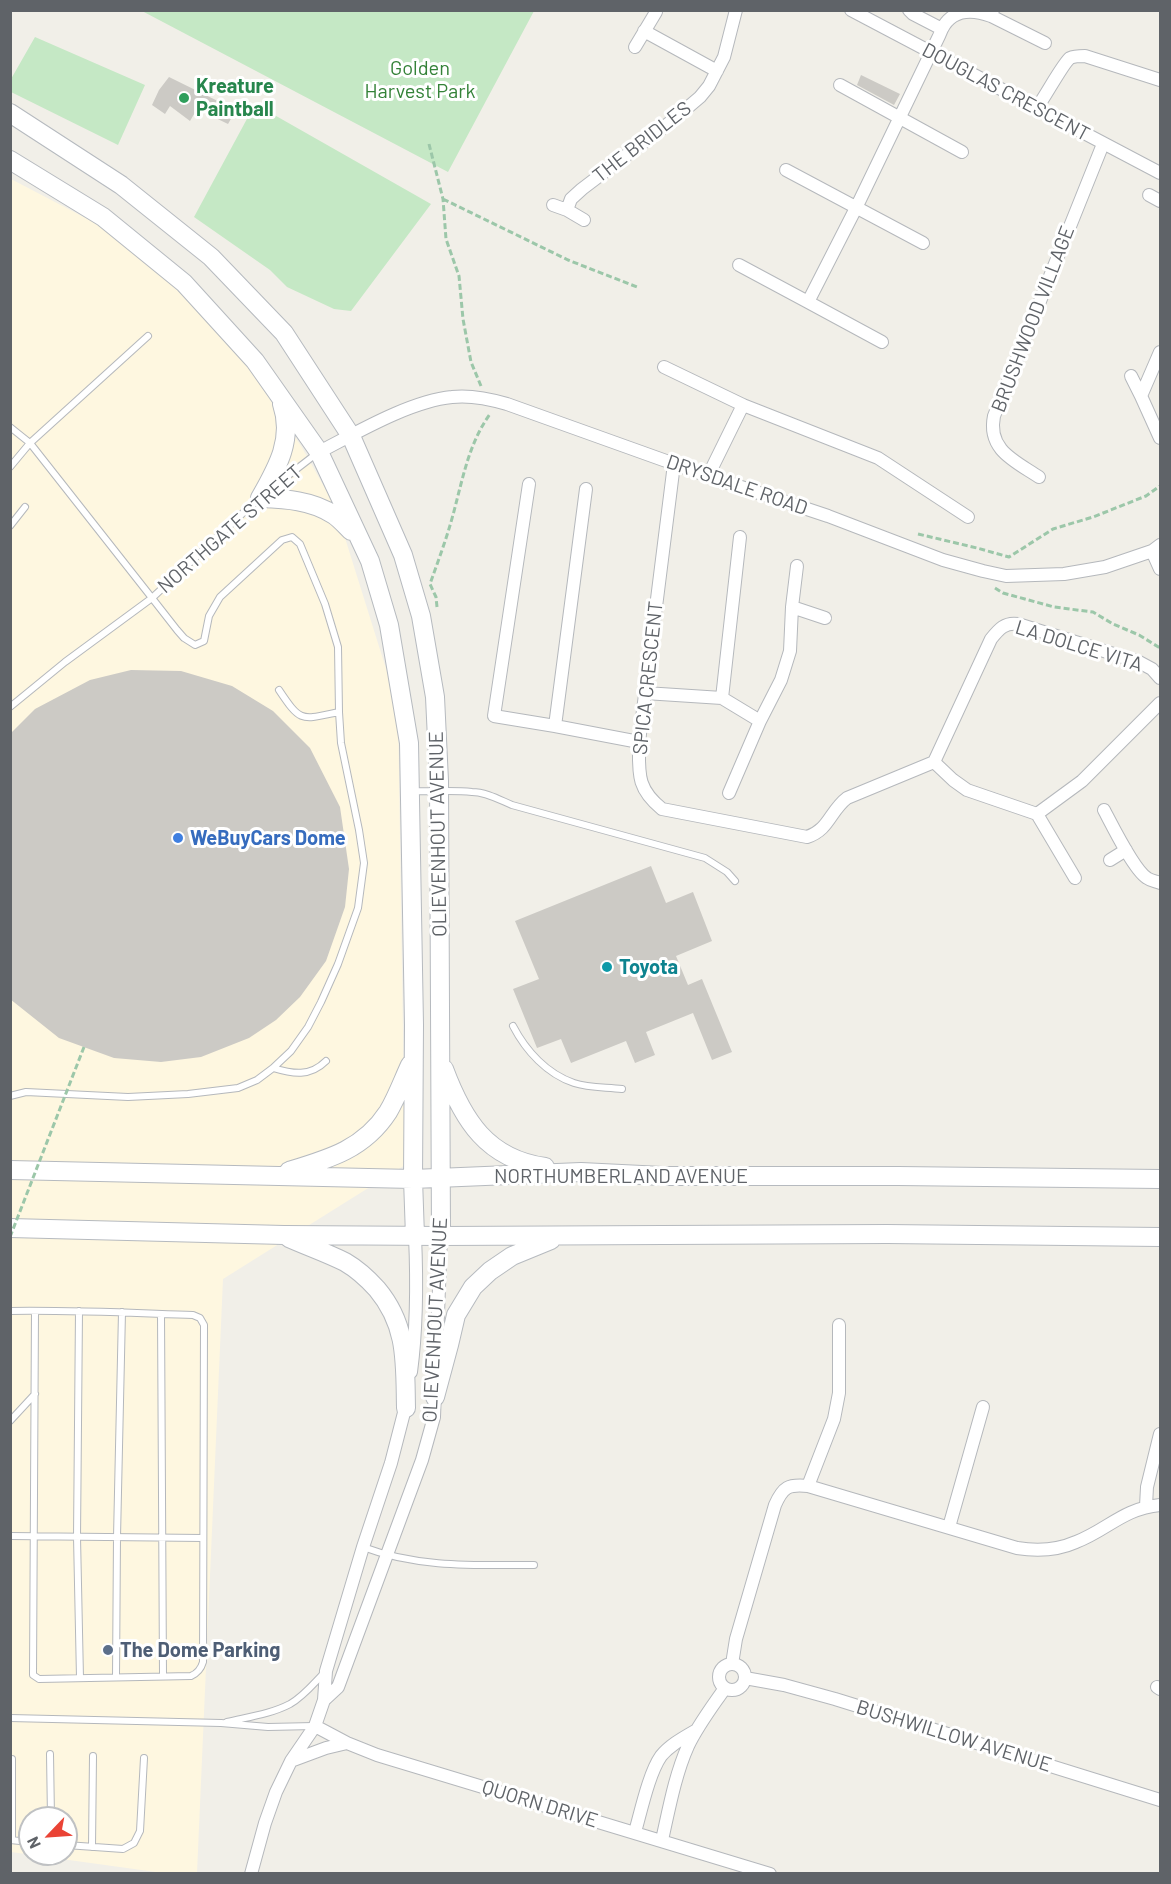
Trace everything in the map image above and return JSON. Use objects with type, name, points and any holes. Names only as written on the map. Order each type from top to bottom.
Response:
[{"type":"main road","name":"OLIEVENHOUT AVENUE","points":[[10,113],[121,184],[211,257],[284,333],[351,436],[403,555],[421,616],[435,697],[439,793],[441,1236]]},
{"type":"main road","name":"OLIEVENHOUT AVENUE","points":[[10,160],[103,217],[184,283],[255,361],[319,452],[369,561],[389,625],[409,743],[415,1236]]},
{"type":"main road","points":[[278,394],[285,414],[286,440],[277,468],[260,498],[285,499],[315,505],[333,515],[358,537]]},
{"type":"main road","points":[[439,1056],[454,1097],[468,1121],[483,1139],[505,1155],[522,1163],[581,1172]]},
{"type":"main road","points":[[273,1176],[339,1155],[376,1129],[388,1112],[413,1057]]},
{"type":"main road","name":"NORTHUMBERLAND AVENUE","points":[[10,1170],[413,1179],[581,1172],[662,1176],[1161,1179]]},
{"type":"main road","points":[[10,1228],[284,1235],[899,1234],[1161,1237]]},
{"type":"main road","points":[[284,1235],[345,1262],[360,1272],[385,1299],[400,1328],[405,1354],[406,1408]]},
{"type":"main road","points":[[435,1397],[456,1314],[473,1287],[490,1271],[512,1256],[561,1236]]},
{"type":"street","name":"THE BRIDLES","points":[[567,210],[571,200],[578,192],[700,97],[717,71],[726,50],[736,10]]},
{"type":"street","name":"DOUGLAS CRESCENT","points":[[851,10],[1161,173]]},
{"type":"street","points":[[909,10],[942,29]]},
{"type":"street","points":[[635,47],[656,12]]},
{"type":"street","points":[[808,302],[948,19],[962,12],[992,13],[1045,43]]},
{"type":"street","points":[[644,31],[717,71]]},
{"type":"street","points":[[1036,109],[1046,97],[1064,65],[1072,57],[1085,56],[1161,80]]},
{"type":"street","points":[[840,86],[962,152]]},
{"type":"street","name":"BRUSHWOOD VILLAGE","points":[[1039,477],[998,447],[991,428],[1102,144]]},
{"type":"street","points":[[786,171],[857,206],[923,243]]},
{"type":"street","points":[[553,205],[584,220]]},
{"type":"street","points":[[739,265],[882,342]]},
{"type":"street","points":[[1141,396],[1161,352]]},
{"type":"street","points":[[664,367],[743,405],[878,458],[969,517]]},
{"type":"street","points":[[1131,376],[1161,438]]},
{"type":"street","name":"DRYSDALE ROAD","points":[[319,452],[417,404],[453,396],[486,399],[507,404],[828,516],[943,560],[1006,576],[1064,574],[1105,567],[1156,548]]},
{"type":"street","points":[[708,476],[743,405]]},
{"type":"street","name":"SPICA CRESCENT","points":[[674,464],[639,742],[639,773],[643,787],[651,800],[662,809],[807,837],[822,830],[847,798],[934,762]]},
{"type":"street","points":[[529,484],[494,716],[639,742]]},
{"type":"street","points":[[555,726],[586,489]]},
{"type":"street","points":[[722,698],[740,537]]},
{"type":"street","points":[[1156,548],[1161,569]]},
{"type":"street","points":[[729,794],[760,721],[787,666],[797,567]]},
{"type":"street","points":[[792,607],[825,618]]},
{"type":"street","name":"LA DOLCE VITA","points":[[934,762],[991,639],[1003,625],[1018,624],[1139,662],[1152,669],[1161,678]]},
{"type":"street","points":[[645,693],[722,698],[760,721]]},
{"type":"street","points":[[1037,813],[1082,781],[1161,703]]},
{"type":"street","points":[[934,762],[967,790],[1037,813],[1075,878]]},
{"type":"street","points":[[1104,810],[1126,850],[1144,876],[1161,883]]},
{"type":"street","points":[[1110,860],[1126,850]]},
{"type":"street","name":"OLIEVENHOUT AVENUE","points":[[251,1874],[276,1792],[291,1761],[315,1726],[324,1700],[326,1671],[406,1408],[414,1349],[417,1277],[415,1236]]},
{"type":"street","name":"OLIEVENHOUT AVENUE","points":[[324,1700],[338,1687],[422,1460],[434,1417],[441,1236]]},
{"type":"street","points":[[808,1485],[834,1419],[839,1392],[839,1325]]},
{"type":"street","points":[[950,1527],[983,1407]]},
{"type":"street","points":[[1146,1506],[1147,1487],[1161,1434]]},
{"type":"street","points":[[732,1664],[736,1639],[775,1505],[780,1494],[794,1484],[808,1485],[1017,1548],[1033,1550],[1051,1549],[1074,1543],[1096,1533],[1118,1517],[1146,1506],[1161,1505]]},
{"type":"street","points":[[732,1664],[743,1669],[745,1678],[738,1689],[725,1688],[720,1681],[720,1673],[725,1666],[732,1664]]},
{"type":"street","name":"BUSHWILLOW AVENUE","points":[[745,1678],[784,1685],[834,1699],[1161,1800]]},
{"type":"street","points":[[662,1840],[681,1765],[696,1730],[725,1688]]},
{"type":"street","name":"QUORN DRIVE","points":[[315,1726],[347,1743],[377,1755],[770,1874]]},
{"type":"street","points":[[635,1832],[654,1770],[661,1757],[670,1747],[696,1730]]},
{"type":"street","points":[[291,1761],[347,1743]]},
{"type":"lane","points":[[10,467],[30,443],[148,336]]},
{"type":"lane","name":"NORTHGATE STREET","points":[[10,427],[30,443],[152,598],[260,498],[319,452]]},
{"type":"lane","points":[[10,526],[25,507]]},
{"type":"lane","points":[[10,706],[152,598],[184,638],[195,645],[204,641],[210,616],[220,597],[282,540],[295,539],[300,544],[325,604],[338,647],[341,743],[364,863],[358,908],[338,964],[308,1027],[291,1051],[257,1080],[238,1088],[198,1093],[128,1096],[26,1092],[10,1095]]},
{"type":"lane","points":[[279,690],[289,706],[300,717],[339,712]]},
{"type":"lane","points":[[410,791],[484,794],[512,805],[688,852],[711,861],[735,881]]},
{"type":"lane","points":[[513,1026],[542,1066],[575,1083],[622,1089]]},
{"type":"lane","points":[[273,1068],[301,1074],[320,1067],[326,1061]]},
{"type":"lane","points":[[10,1311],[36,1311],[79,1311],[193,1315],[200,1318],[204,1325],[203,1662],[198,1672],[191,1676],[39,1679],[33,1675],[36,1311]]},
{"type":"lane","points":[[79,1311],[80,1678]]},
{"type":"lane","points":[[116,1677],[122,1312]]},
{"type":"lane","points":[[161,1314],[163,1676]]},
{"type":"lane","points":[[10,1421],[35,1394]]},
{"type":"lane","points":[[10,1536],[203,1538]]},
{"type":"lane","points":[[363,1547],[387,1556],[460,1565],[534,1565]]},
{"type":"lane","points":[[220,1723],[271,1712],[291,1704],[326,1671]]},
{"type":"lane","points":[[10,1718],[315,1726]]},
{"type":"lane","points":[[50,1754],[51,1806]]},
{"type":"lane","points":[[92,1847],[93,1756]]},
{"type":"lane","points":[[78,1846],[123,1849],[129,1847],[138,1837],[144,1758]]},
{"type":"lane","points":[[11,1840],[12,1759]]},
{"type":"path","points":[[429,144],[443,199],[446,239],[459,276],[463,319],[471,362],[486,399]]},
{"type":"path","points":[[443,199],[568,260],[637,287]]},
{"type":"path","points":[[438,615],[436,597],[430,584],[450,524],[467,457],[476,435],[493,411]]},
{"type":"path","points":[[916,534],[1009,557],[1053,529],[1125,505],[1146,496],[1161,486]]},
{"type":"path","points":[[986,584],[1003,593],[1054,607],[1093,612],[1161,648]]},
{"type":"path","points":[[10,1237],[84,1047]]},
{"type":"shaded area","points":[[11,179],[120,236],[230,340],[301,446],[335,506],[398,707],[405,1165],[223,1279],[197,1873],[163,1873],[78,1861],[78,1806],[18,1806],[18,1853],[11,1852]]},
{"type":"green space","name":"Golden Harvest Park","points":[[534,10],[448,172],[142,11]]},
{"type":"green space","points":[[35,37],[145,85],[118,145],[11,92],[11,79]]},
{"type":"green space","points":[[255,104],[431,204],[351,311],[334,309],[287,287],[270,270],[194,217]]},
{"type":"building","points":[[861,75],[900,94],[894,105],[857,85]]},
{"type":"building","name":"Kreature Paintball","points":[[169,77],[236,110],[228,124],[197,109],[190,121],[170,106],[165,114],[152,105],[159,90]]},
{"type":"building","name":"WeBuyCars Dome","points":[[131,670],[181,671],[232,686],[273,711],[310,748],[340,807],[349,869],[345,907],[326,961],[300,997],[276,1020],[249,1038],[201,1057],[161,1062],[114,1058],[59,1038],[10,999],[10,734],[35,709],[90,680]]},
{"type":"building","name":"Toyota","points":[[651,866],[666,903],[693,892],[712,941],[676,956],[688,985],[702,979],[732,1052],[712,1060],[693,1013],[646,1032],[655,1055],[635,1063],[626,1041],[571,1063],[561,1039],[537,1048],[513,989],[539,979],[515,921]]},
{"type":"place","name":"Kreature Paintball","points":[[184,98]]},
{"type":"place","name":"WeBuyCars Dome","points":[[178,838]]},
{"type":"place","name":"Toyota","points":[[607,967]]},
{"type":"place","name":"The Dome Parking","points":[[108,1650]]}]
